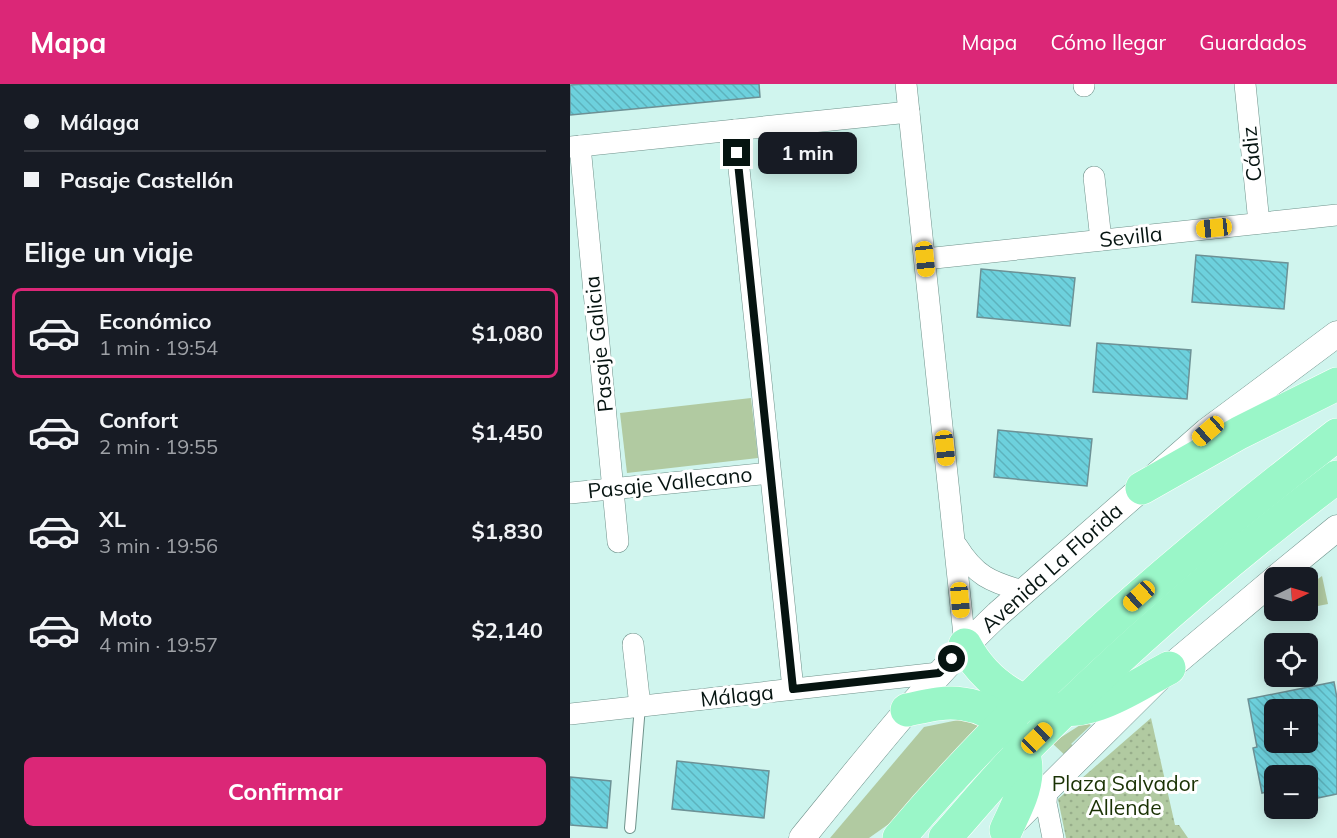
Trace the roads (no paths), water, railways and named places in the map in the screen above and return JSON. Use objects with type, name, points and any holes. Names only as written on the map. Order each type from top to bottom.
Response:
[{"type":"main road","points":[[1143,488],[1249,428],[1337,384]]},
{"type":"main road","points":[[899,838],[956,774],[1016,713],[1147,589],[1337,435]]},
{"type":"main road","points":[[945,838],[1023,751],[1066,709],[1182,604],[1256,541],[1337,477]]},
{"type":"main road","points":[[965,645],[972,658],[990,678],[1007,692],[1016,713],[1017,737],[1023,751],[1026,773],[1023,788],[1003,834]]},
{"type":"main road","points":[[907,710],[938,704],[962,704],[986,711],[1016,713],[1096,705],[1169,668]]},
{"type":"street","points":[[906,84],[965,645]]},
{"type":"street","name":"Cádiz","points":[[1245,84],[1259,224]]},
{"type":"street","points":[[575,147],[909,112]]},
{"type":"street","points":[[735,130],[793,689]]},
{"type":"street","name":"Pasaje Galicia","points":[[575,147],[618,542]]},
{"type":"street","points":[[1094,177],[1101,240]]},
{"type":"street","name":"Sevilla","points":[[925,259],[1337,215]]},
{"type":"street","name":"Avenida La Florida","points":[[802,838],[907,710],[965,645],[1023,591],[1208,431],[1337,334]]},
{"type":"street","name":"Pasaje Vallecano","points":[[570,493],[770,473]]},
{"type":"street","points":[[1289,567],[1337,528]]},
{"type":"street","points":[[955,543],[971,567],[982,576],[993,582],[1023,591]]},
{"type":"street","points":[[1003,834],[1169,668],[1264,588]]},
{"type":"street","points":[[633,644],[640,706]]},
{"type":"street","name":"Málaga","points":[[570,714],[939,673]]},
{"type":"street","points":[[1047,790],[1046,802],[1053,838]]},
{"type":"lane","points":[[630,828],[640,706]]},
{"type":"park label","name":"Plaza Salvador Allende","points":[[1125,796]]}]
